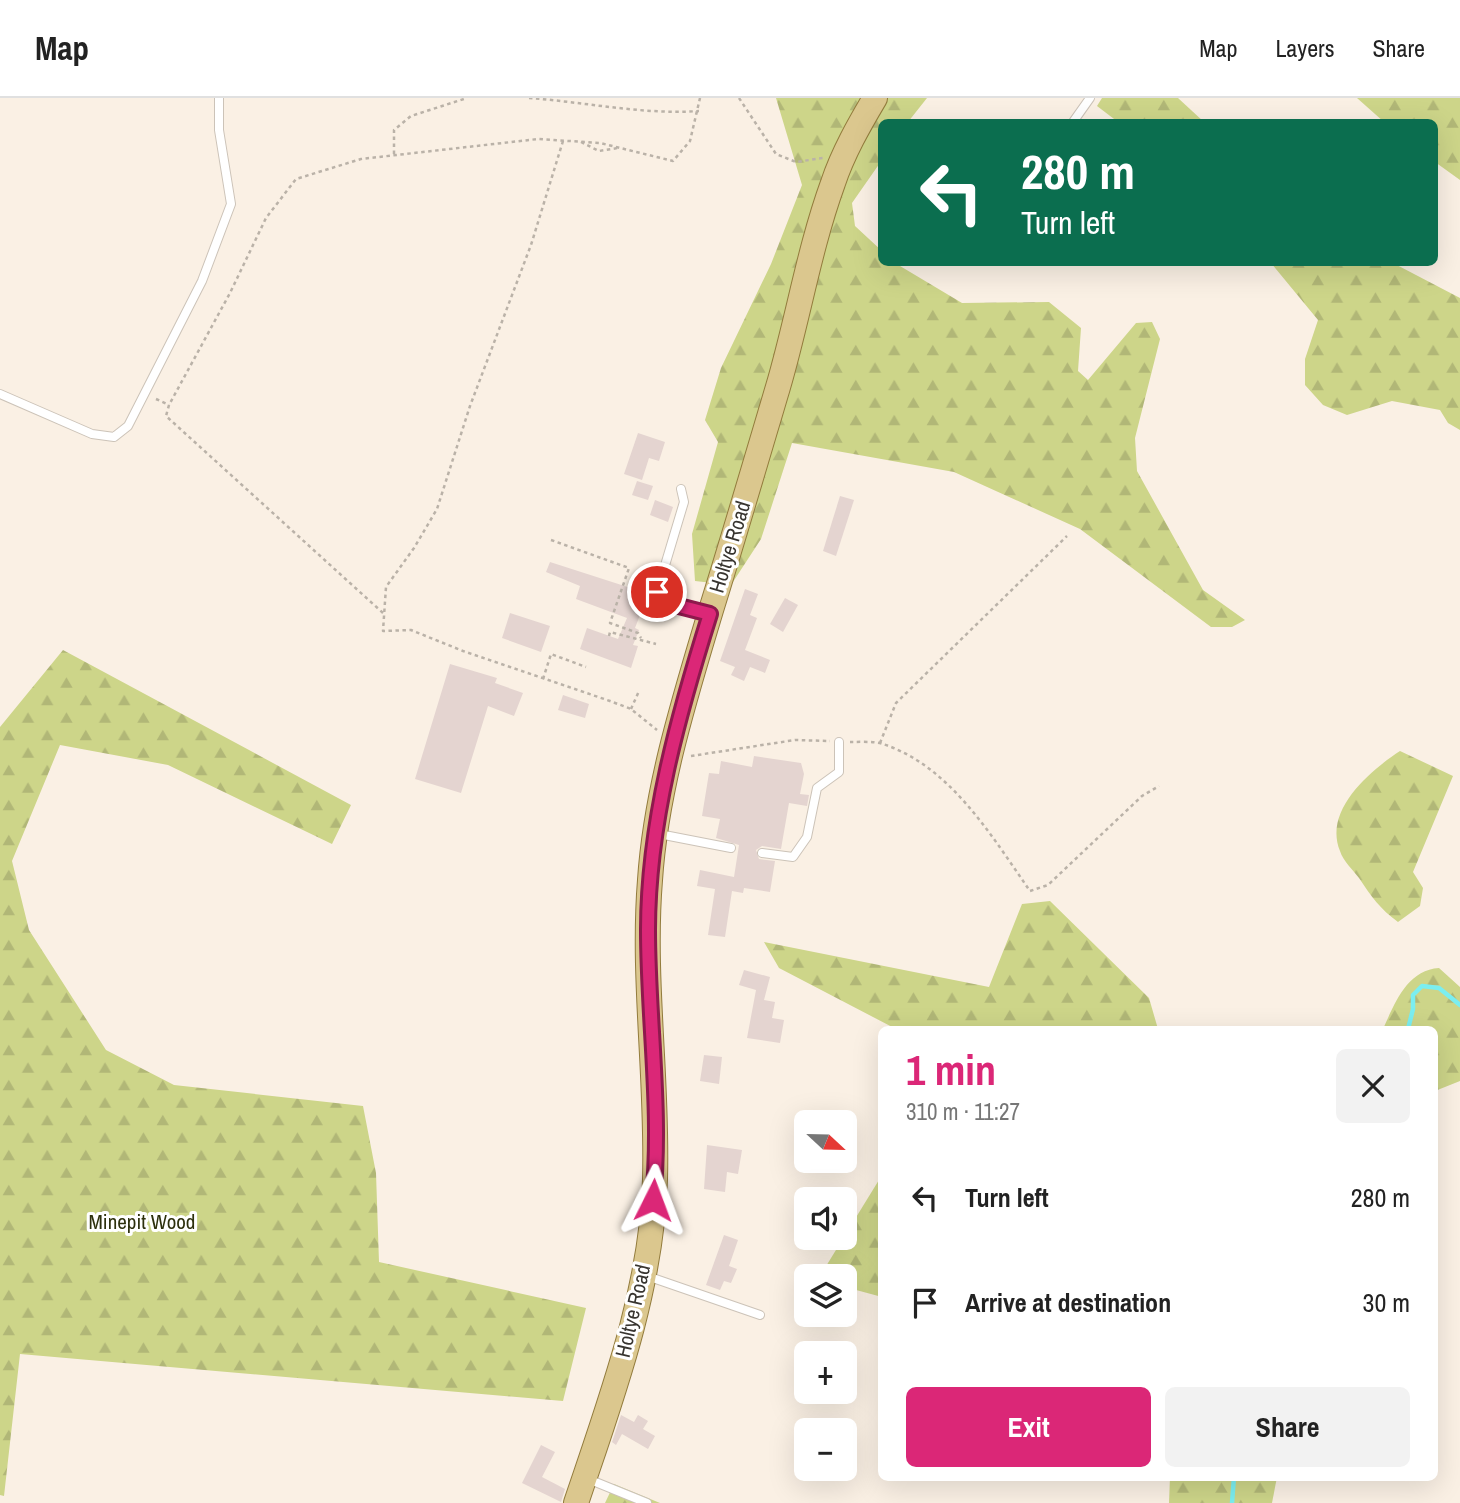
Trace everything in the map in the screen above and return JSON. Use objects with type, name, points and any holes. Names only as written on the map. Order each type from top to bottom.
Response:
[{"type":"main road","name":"Holtye Road","points":[[576,1503],[614,1390],[650,1237],[655,1182],[656,1096],[648,931],[650,878],[673,746],[781,376],[812,252],[845,154],[875,98]]},
{"type":"lane","points":[[0,394],[92,434],[114,437],[128,426],[202,281],[231,204],[219,130],[219,98]]},
{"type":"lane","points":[[1075,119],[1090,98]]},
{"type":"lane","points":[[681,489],[684,502],[657,592],[671,604],[710,614]]},
{"type":"lane","points":[[762,852],[793,857],[807,836],[817,788],[839,772],[839,742]]},
{"type":"lane","points":[[656,834],[731,848]]},
{"type":"lane","points":[[642,1275],[760,1315]]},
{"type":"lane","points":[[584,1478],[647,1503]]},
{"type":"path","points":[[394,155],[394,131],[411,116],[467,98]]},
{"type":"path","points":[[528,98],[596,103],[664,113],[699,111]]},
{"type":"path","points":[[383,613],[166,416],[169,405],[267,218],[296,178],[361,159],[538,139],[578,141],[621,148],[673,161],[690,141],[700,98]]},
{"type":"path","points":[[739,98],[776,154],[796,162],[845,154]]},
{"type":"path","points":[[563,141],[531,245],[470,406],[437,509],[386,587],[383,632],[411,631],[463,652],[631,709],[673,746],[741,751],[795,740],[880,743],[918,760],[958,795],[1030,891],[1048,886],[1142,796],[1159,786]]},
{"type":"path","points":[[578,141],[599,151],[621,148]]},
{"type":"path","points":[[145,393],[169,405]]},
{"type":"path","points":[[880,743],[896,703],[1067,536]]},
{"type":"path","points":[[551,540],[629,568],[610,624],[629,629],[638,638]]},
{"type":"path","points":[[609,636],[610,632],[627,634],[656,644]]},
{"type":"path","points":[[543,679],[551,654],[586,667]]},
{"type":"path","points":[[631,709],[639,691]]},
{"type":"green space","points":[[776,98],[927,98],[910,119],[878,119],[878,166],[852,203],[855,226],[878,247],[878,266],[900,266],[962,303],[1049,302],[1081,328],[1078,371],[1088,380],[1136,323],[1152,322],[1160,339],[1135,438],[1137,471],[1203,590],[1245,620],[1232,627],[1211,627],[1080,529],[954,472],[792,443],[761,539],[731,585],[695,581],[692,534],[718,442],[705,420],[721,368],[771,264],[802,185]]},
{"type":"green space","points":[[1102,98],[1178,98],[1201,119],[1114,119],[1097,106]]},
{"type":"green space","points":[[1357,98],[1460,98],[1460,180],[1438,164],[1438,119],[1381,119]]},
{"type":"green space","points":[[1273,266],[1399,266],[1460,298],[1460,430],[1448,423],[1440,410],[1392,401],[1347,415],[1323,405],[1305,385],[1305,359],[1318,320]]},
{"type":"green space","name":"Minepit Wood","points":[[63,650],[351,805],[332,844],[168,765],[60,745],[12,861],[29,930],[106,1050],[174,1085],[363,1106],[376,1173],[379,1262],[586,1308],[563,1401],[20,1354],[4,1496],[0,1495],[0,727]]},
{"type":"green space","points":[[1400,751],[1453,776],[1413,872],[1423,888],[1420,906],[1398,922],[1376,902],[1346,862],[1337,836],[1338,821],[1353,793],[1376,769]]},
{"type":"green space","points":[[1050,901],[1149,998],[1157,1026],[890,1026],[779,968],[764,942],[989,987],[1022,904]]},
{"type":"green space","points":[[1439,968],[1460,987],[1460,1081],[1438,1090],[1438,1026],[1384,1026],[1410,981],[1428,970]]},
{"type":"green space","points":[[878,1182],[878,1296],[857,1290],[857,1264],[827,1264],[836,1250],[857,1250],[857,1216]]},
{"type":"green space","points":[[1170,1481],[1276,1481],[1272,1503],[1169,1503]]},
{"type":"green space","points":[[614,1484],[660,1503],[605,1503]]},
{"type":"building","points":[[638,433],[665,442],[659,461],[649,458],[642,480],[624,474]]},
{"type":"building","points":[[637,481],[653,486],[648,500],[632,495]]},
{"type":"building","points":[[840,496],[854,500],[836,556],[823,551]]},
{"type":"building","points":[[655,500],[673,507],[668,522],[650,515]]},
{"type":"building","points":[[550,562],[637,590],[642,577],[653,581],[635,628],[639,630],[633,645],[638,646],[631,668],[580,649],[587,628],[618,639],[627,618],[576,599],[580,586],[546,572]]},
{"type":"building","points":[[745,589],[758,594],[750,615],[757,618],[745,650],[770,660],[765,673],[750,667],[744,681],[731,675],[735,667],[720,661]]},
{"type":"building","points":[[785,598],[798,605],[783,632],[770,624]]},
{"type":"building","points":[[510,613],[550,626],[541,652],[502,638]]},
{"type":"building","points":[[450,664],[497,678],[495,683],[523,693],[514,716],[488,706],[461,793],[415,779]]},
{"type":"building","points":[[563,695],[589,704],[585,718],[558,710]]},
{"type":"building","points":[[754,756],[801,763],[804,774],[800,794],[809,795],[807,806],[789,803],[781,849],[762,846],[756,850],[759,859],[775,861],[770,892],[744,888],[743,893],[732,891],[725,937],[708,935],[715,889],[697,886],[700,870],[734,877],[739,845],[716,838],[720,819],[702,816],[709,773],[719,774],[721,761],[752,767]]},
{"type":"building","points":[[744,970],[770,977],[764,1000],[775,1002],[772,1018],[784,1020],[780,1043],[747,1038],[756,990],[739,985]]},
{"type":"building","points":[[704,1055],[722,1057],[719,1084],[700,1081]]},
{"type":"building","points":[[707,1145],[742,1150],[738,1174],[727,1172],[725,1192],[704,1189]]},
{"type":"building","points":[[724,1235],[738,1240],[729,1266],[737,1269],[731,1283],[724,1281],[720,1290],[706,1285]]},
{"type":"building","points":[[621,1415],[634,1422],[638,1415],[648,1421],[643,1429],[655,1436],[648,1449],[622,1434],[616,1445],[612,1442]]},
{"type":"building","points":[[541,1445],[555,1452],[542,1477],[565,1489],[561,1502],[522,1483]]},
{"type":"waterway","points":[[1409,1026],[1413,995],[1422,986],[1439,988],[1460,1005]]},
{"type":"waterway","points":[[1232,1503],[1234,1481]]},
{"type":"route","points":[[653,1200],[656,1096],[648,931],[650,878],[676,734],[710,614],[671,604],[657,592]]}]
